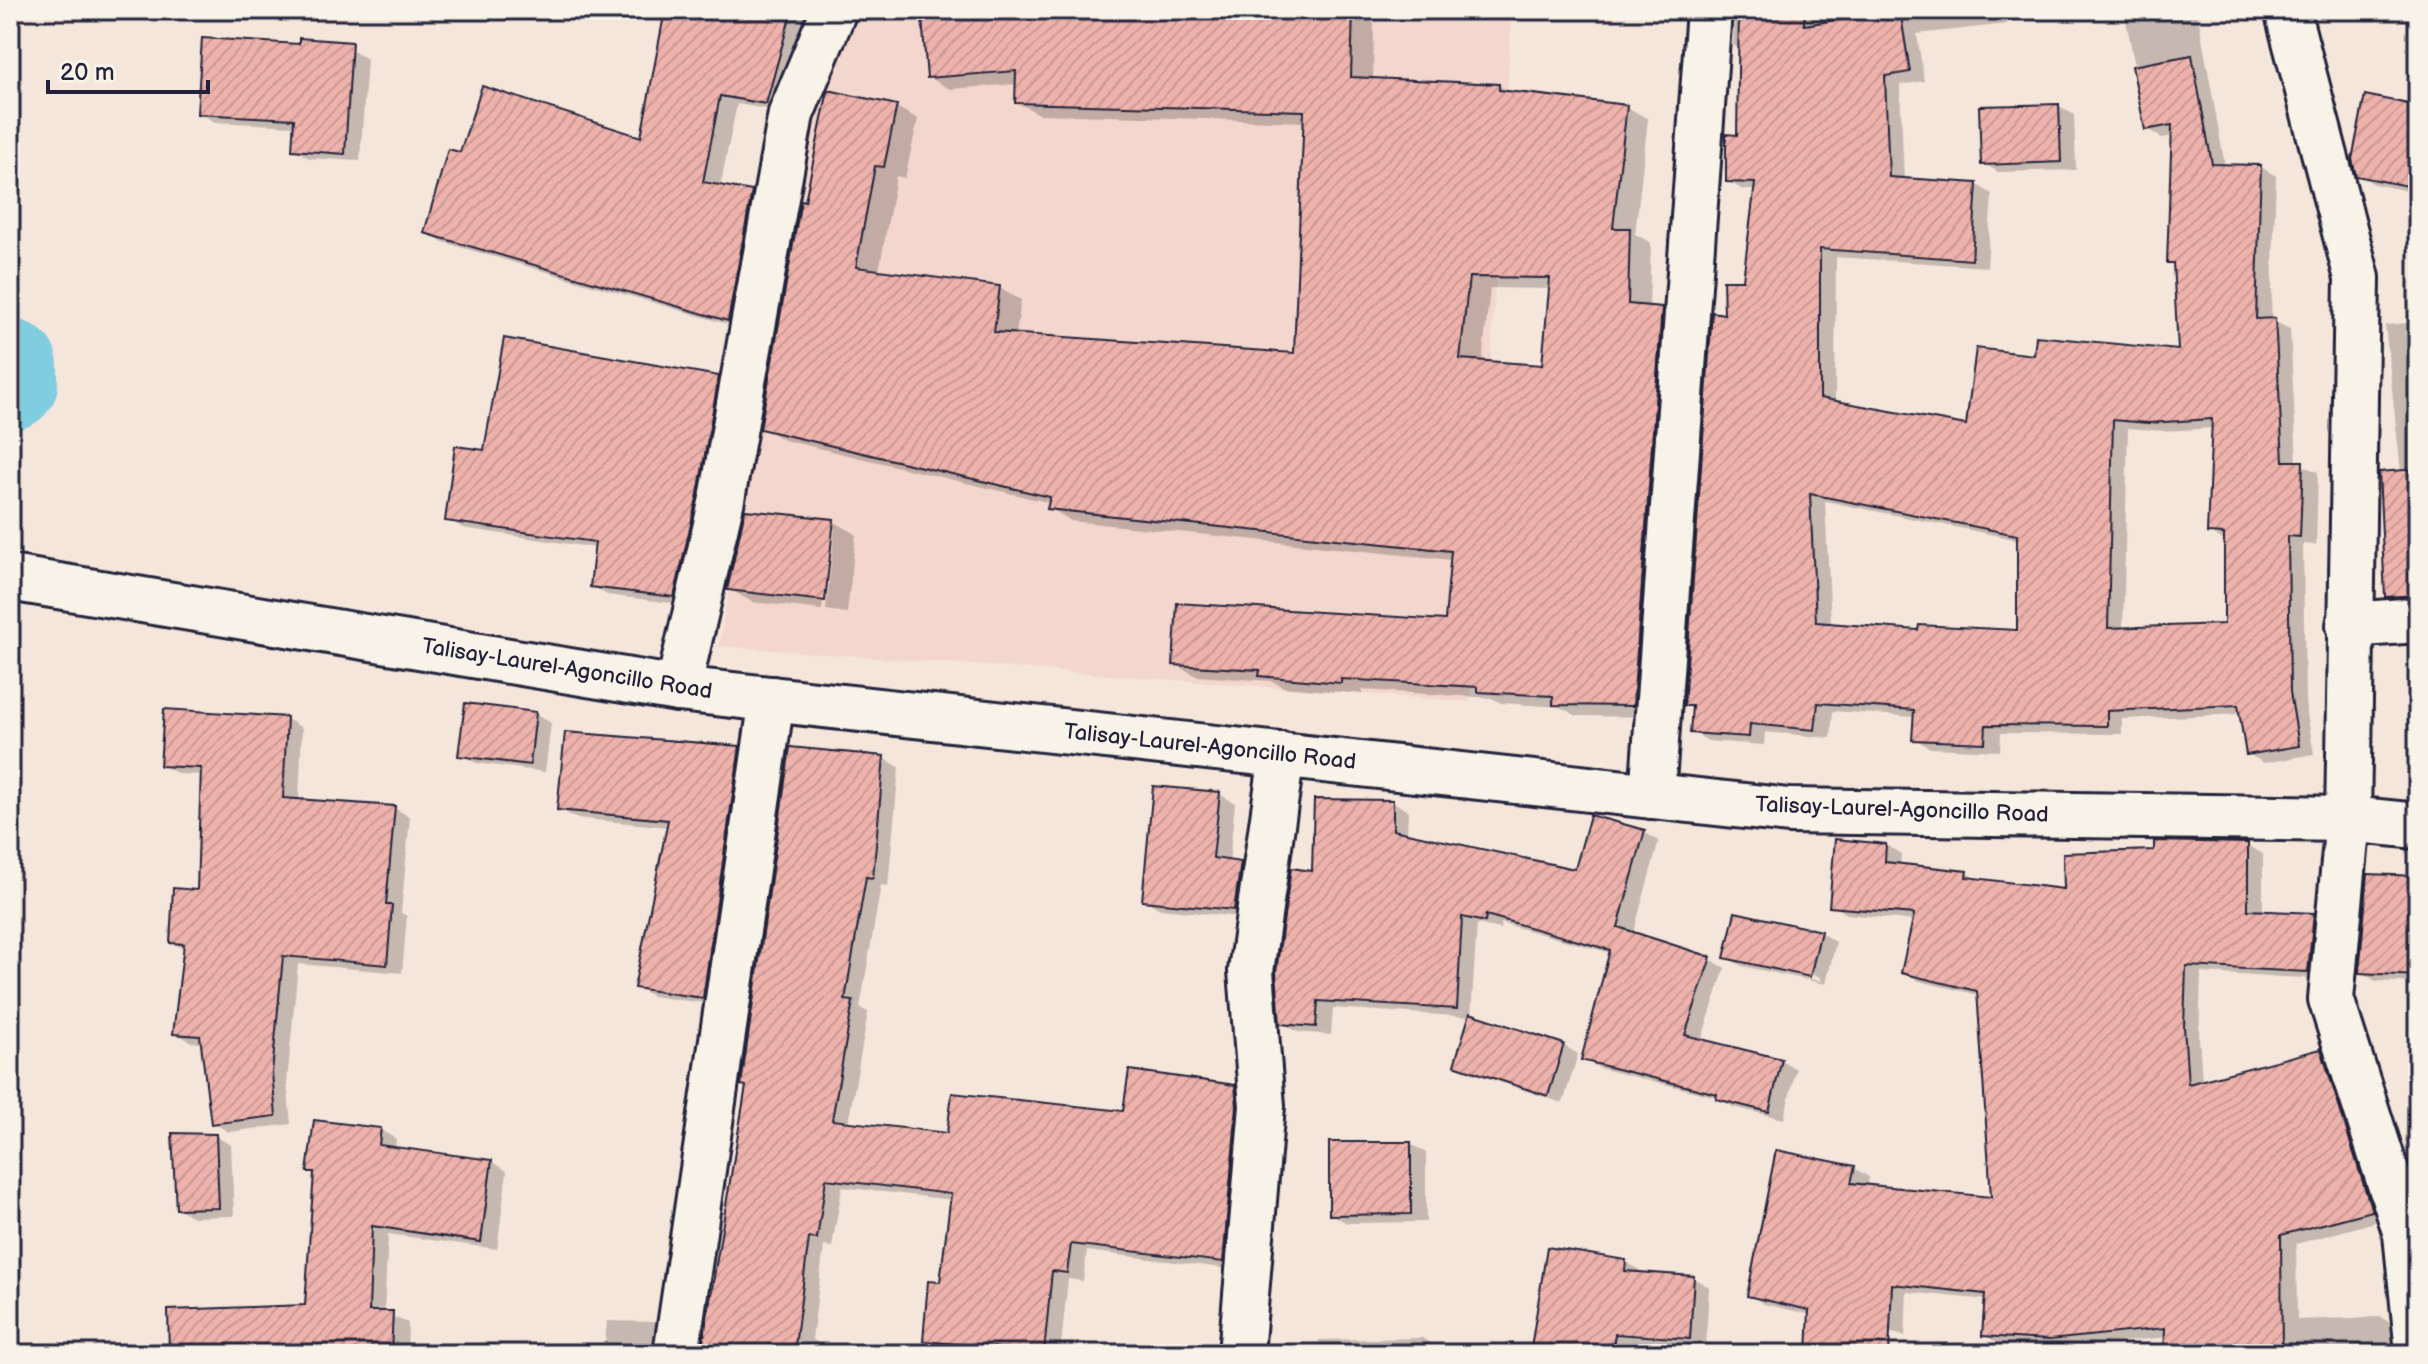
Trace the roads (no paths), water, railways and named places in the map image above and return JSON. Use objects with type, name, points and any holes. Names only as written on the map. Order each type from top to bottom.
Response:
[{"type":"street","points":[[678,689],[722,499],[791,114],[834,10]]},
{"type":"street","points":[[1652,796],[1709,10]]},
{"type":"street","points":[[2287,10],[2357,278],[2348,819],[2331,999],[2406,1234],[2418,1352]]},
{"type":"street","name":"Talisay-Laurel-Agoncillo Road","points":[[22,579],[678,689],[1789,811],[2348,819],[2418,826]]},
{"type":"street","points":[[2349,625],[2418,620]]},
{"type":"street","points":[[676,1354],[772,699]]},
{"type":"street","points":[[1241,1354],[1262,1106],[1251,971],[1282,755]]},
{"type":"waterway","points":[[10,367],[10,382]]}]
